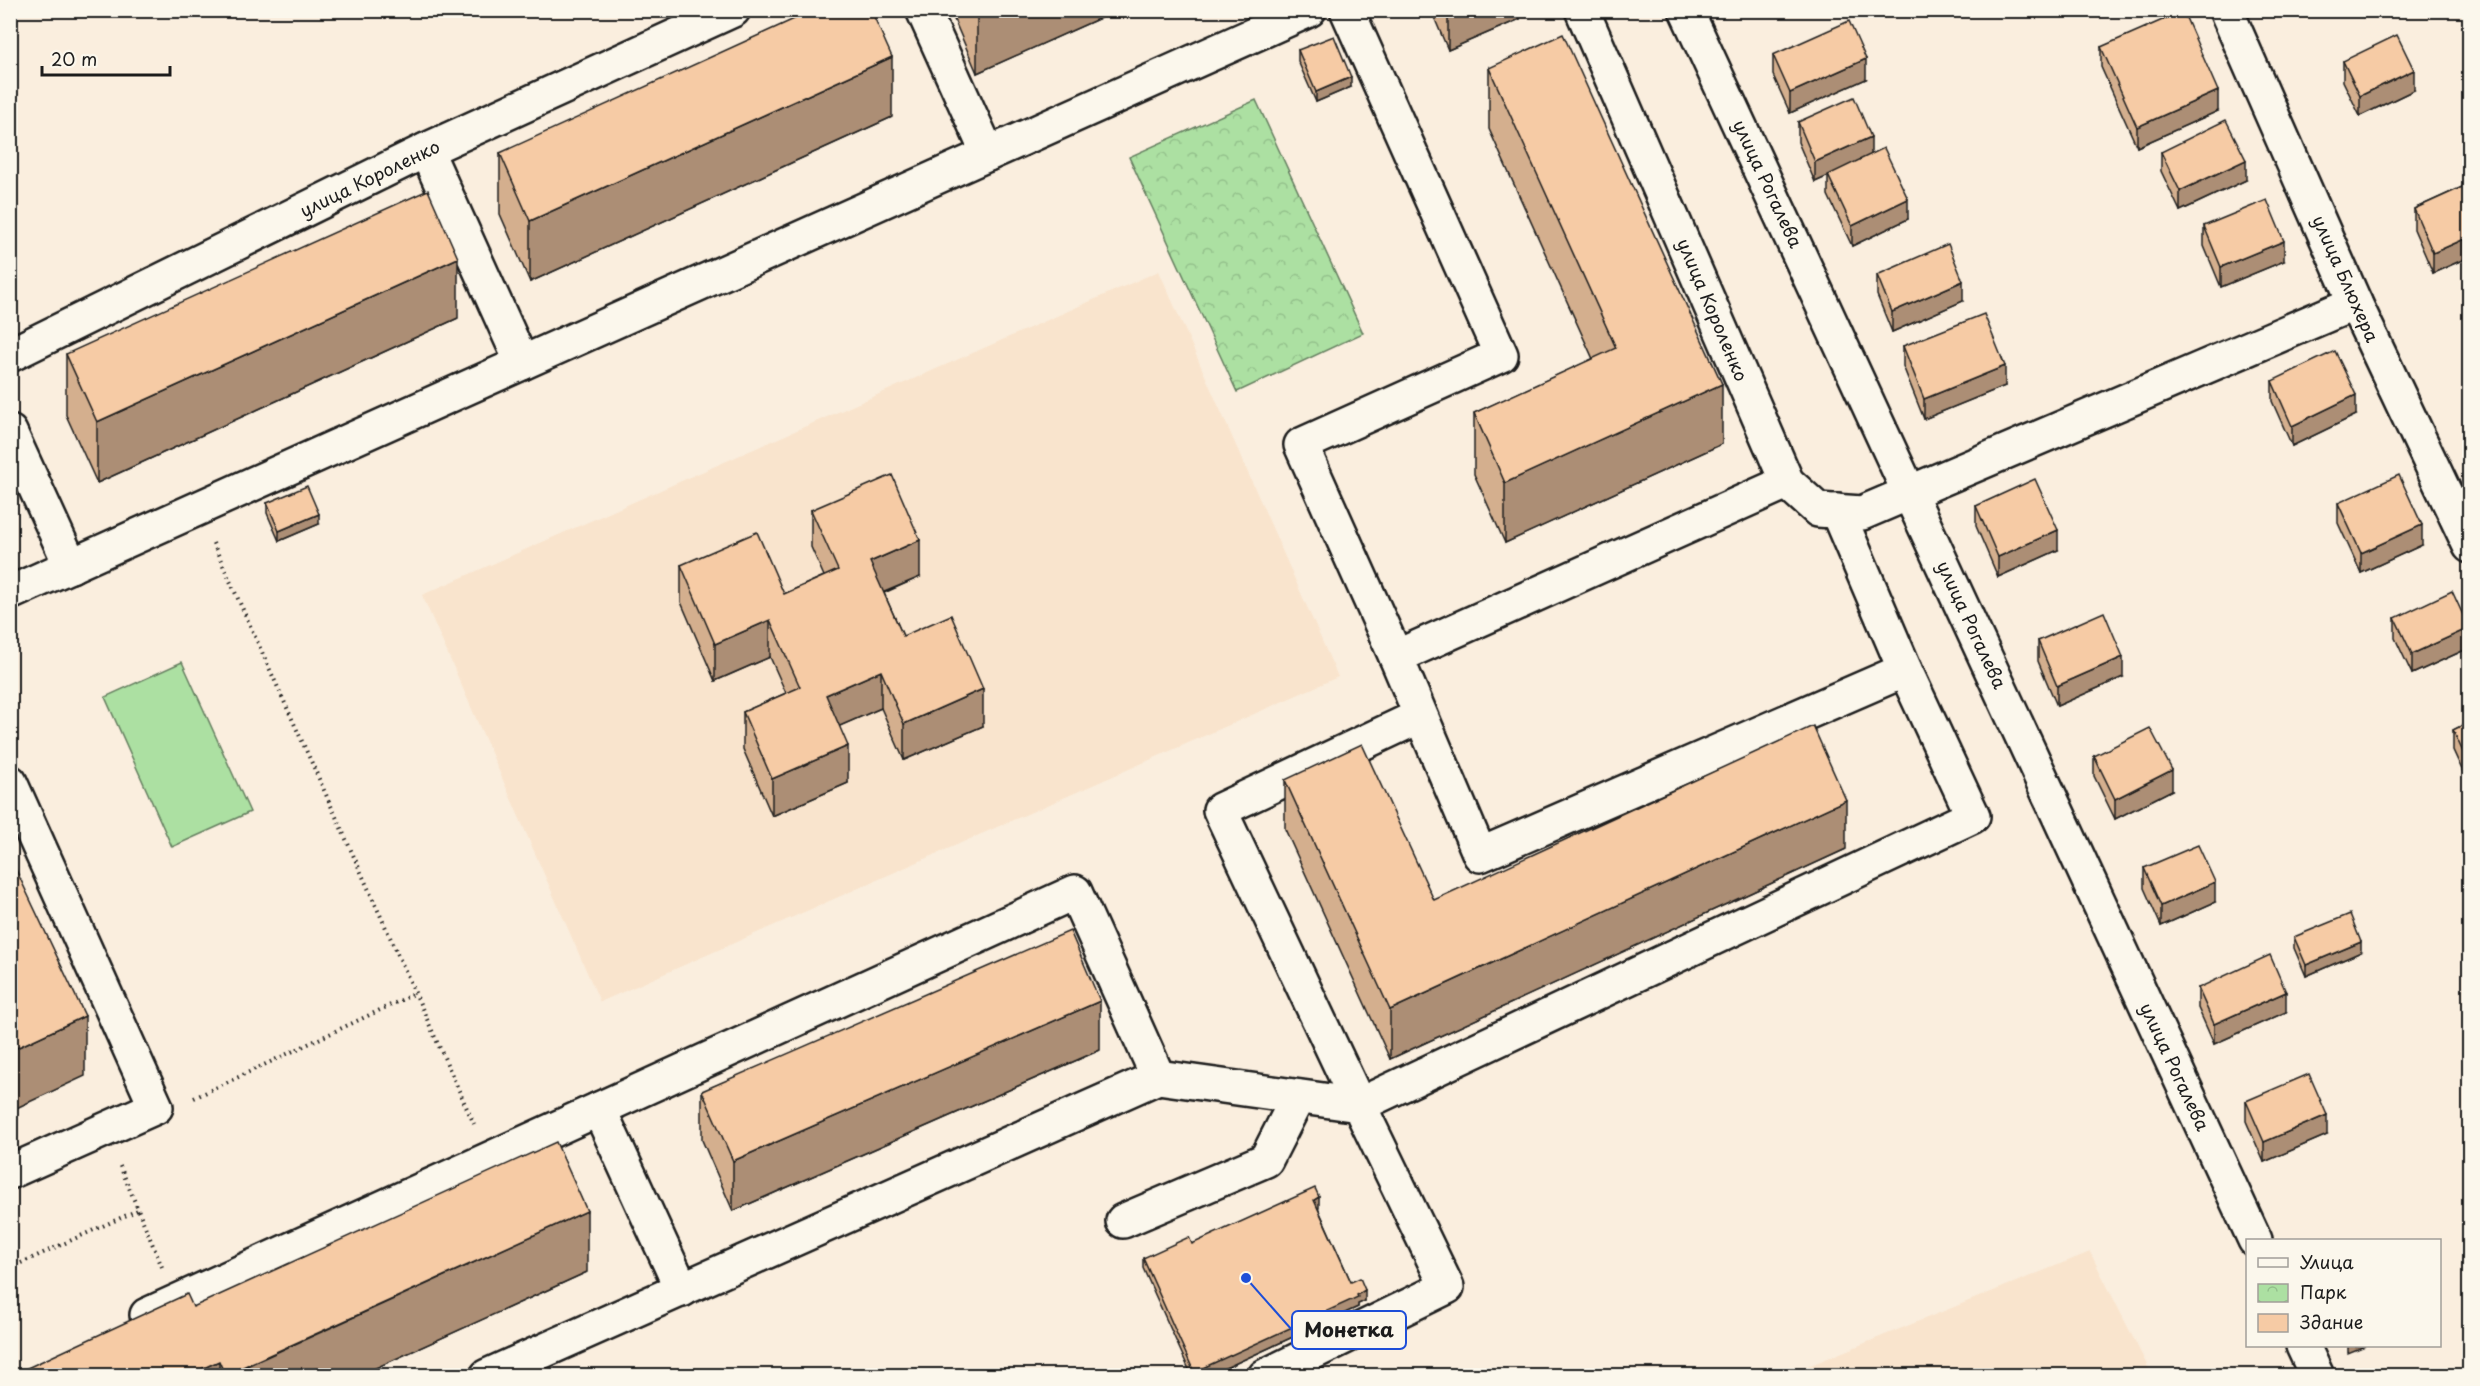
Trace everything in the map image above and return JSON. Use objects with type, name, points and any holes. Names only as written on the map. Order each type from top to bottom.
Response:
[{"type":"street","name":"улица Короленко","points":[[10,355],[426,150],[733,10]]},
{"type":"street","points":[[923,10],[988,154]]},
{"type":"street","points":[[10,593],[1309,10]]},
{"type":"street","points":[[1347,10],[1501,355],[1300,445],[1396,657],[1480,855],[1905,670]]},
{"type":"street","name":"улица Короленко","points":[[1582,10],[1786,482],[1818,510],[1862,513],[2355,303]]},
{"type":"street","name":"улица Рогалева","points":[[1686,10],[2255,1239]]},
{"type":"street","name":"улица Блюхера","points":[[2226,10],[2355,303],[2469,546]]},
{"type":"street","points":[[426,150],[522,363]]},
{"type":"street","points":[[10,432],[71,566]]},
{"type":"street","points":[[1396,657],[1786,482]]},
{"type":"street","points":[[488,1376],[1158,1077],[1359,1106],[1973,816],[1905,670],[1837,512]]},
{"type":"street","points":[[1265,1376],[1447,1287],[1220,810],[1420,716]]},
{"type":"street","points":[[10,782],[156,1107],[10,1172]]},
{"type":"street","points":[[124,1326],[1075,892],[1158,1077]]},
{"type":"street","points":[[1123,1221],[1266,1160],[1298,1097]]},
{"type":"street","points":[[599,1109],[682,1290]]},
{"type":"street","points":[[2303,1347],[2317,1376]]},
{"type":"path","points":[[198,509],[489,1158]]},
{"type":"path","points":[[156,1107],[183,1104],[416,993]]},
{"type":"path","points":[[105,1130],[177,1301]]},
{"type":"path","points":[[10,1268],[138,1210]]},
{"type":"shaded area","points":[[1159,271],[1338,677],[600,1002],[422,595]]},
{"type":"shaded area","points":[[2090,1252],[2152,1375],[1786,1375]]},
{"type":"green space","points":[[1256,100],[1363,333],[1237,392],[1129,157]]},
{"type":"green space","points":[[182,662],[250,812],[172,847],[105,697]]},
{"type":"building","points":[[814,10],[871,10],[892,57],[530,221],[500,153]]},
{"type":"building","points":[[2183,11],[2218,91],[2137,127],[2101,47]]},
{"type":"building","points":[[1849,21],[1866,59],[1790,93],[1773,55]]},
{"type":"building","points":[[1563,34],[1722,384],[1505,483],[1474,413],[1616,348],[1489,68]]},
{"type":"building","points":[[2397,35],[2414,70],[2360,96],[2343,61]]},
{"type":"building","points":[[1334,36],[1351,77],[1316,92],[1298,50]]},
{"type":"building","points":[[1854,97],[1871,137],[1815,162],[1798,122]]},
{"type":"building","points":[[2226,120],[2246,160],[2180,191],[2161,152]]},
{"type":"building","points":[[1884,148],[1908,199],[1852,226],[1828,175]]},
{"type":"building","points":[[2469,184],[2469,237],[2433,253],[2414,209]]},
{"type":"building","points":[[428,190],[458,258],[97,422],[66,354]]},
{"type":"building","points":[[2267,200],[2284,241],[2221,267],[2204,226]]},
{"type":"building","points":[[1948,244],[1963,281],[1892,312],[1877,275]]},
{"type":"building","points":[[1984,314],[2005,366],[1924,399],[1903,346]]},
{"type":"building","points":[[2335,351],[2356,395],[2292,426],[2272,381]]},
{"type":"building","points":[[892,475],[920,540],[870,562],[903,636],[951,615],[983,689],[904,724],[881,671],[826,695],[848,746],[772,779],[743,712],[800,687],[770,620],[715,644],[681,565],[757,532],[784,594],[838,570],[811,510]]},
{"type":"building","points":[[2399,475],[2422,525],[2361,553],[2338,503]]},
{"type":"building","points":[[2035,479],[2058,530],[1998,557],[1976,506]]},
{"type":"building","points":[[307,486],[319,514],[279,531],[267,503]]},
{"type":"building","points":[[2452,591],[2469,628],[2412,654],[2395,618]]},
{"type":"building","points":[[2104,612],[2123,657],[2057,686],[2038,641]]},
{"type":"building","points":[[2469,722],[2469,765],[2453,730]]},
{"type":"building","points":[[1813,726],[1846,800],[1390,1010],[1285,780],[1362,744],[1434,900]]},
{"type":"building","points":[[2150,728],[2172,770],[2115,799],[2094,756]]},
{"type":"building","points":[[2198,845],[2215,882],[2161,906],[2144,868]]},
{"type":"building","points":[[10,857],[85,1016],[10,1051]]},
{"type":"building","points":[[2350,914],[2361,942],[2306,965],[2294,937]]},
{"type":"building","points":[[1070,931],[1100,1001],[733,1161],[702,1091]]},
{"type":"building","points":[[2270,955],[2286,992],[2214,1024],[2198,988]]},
{"type":"building","points":[[2309,1074],[2327,1115],[2264,1142],[2246,1101]]},
{"type":"building","points":[[556,1142],[587,1211],[225,1375],[219,1361],[186,1376],[10,1376],[187,1294],[193,1307]]},
{"type":"building","points":[[1315,1188],[1319,1197],[1314,1200],[1351,1282],[1360,1278],[1365,1290],[1357,1295],[1358,1297],[1194,1372],[1143,1258],[1189,1237],[1192,1244]]},
{"type":"place","name":"Монетка","points":[[1246,1278]]}]
